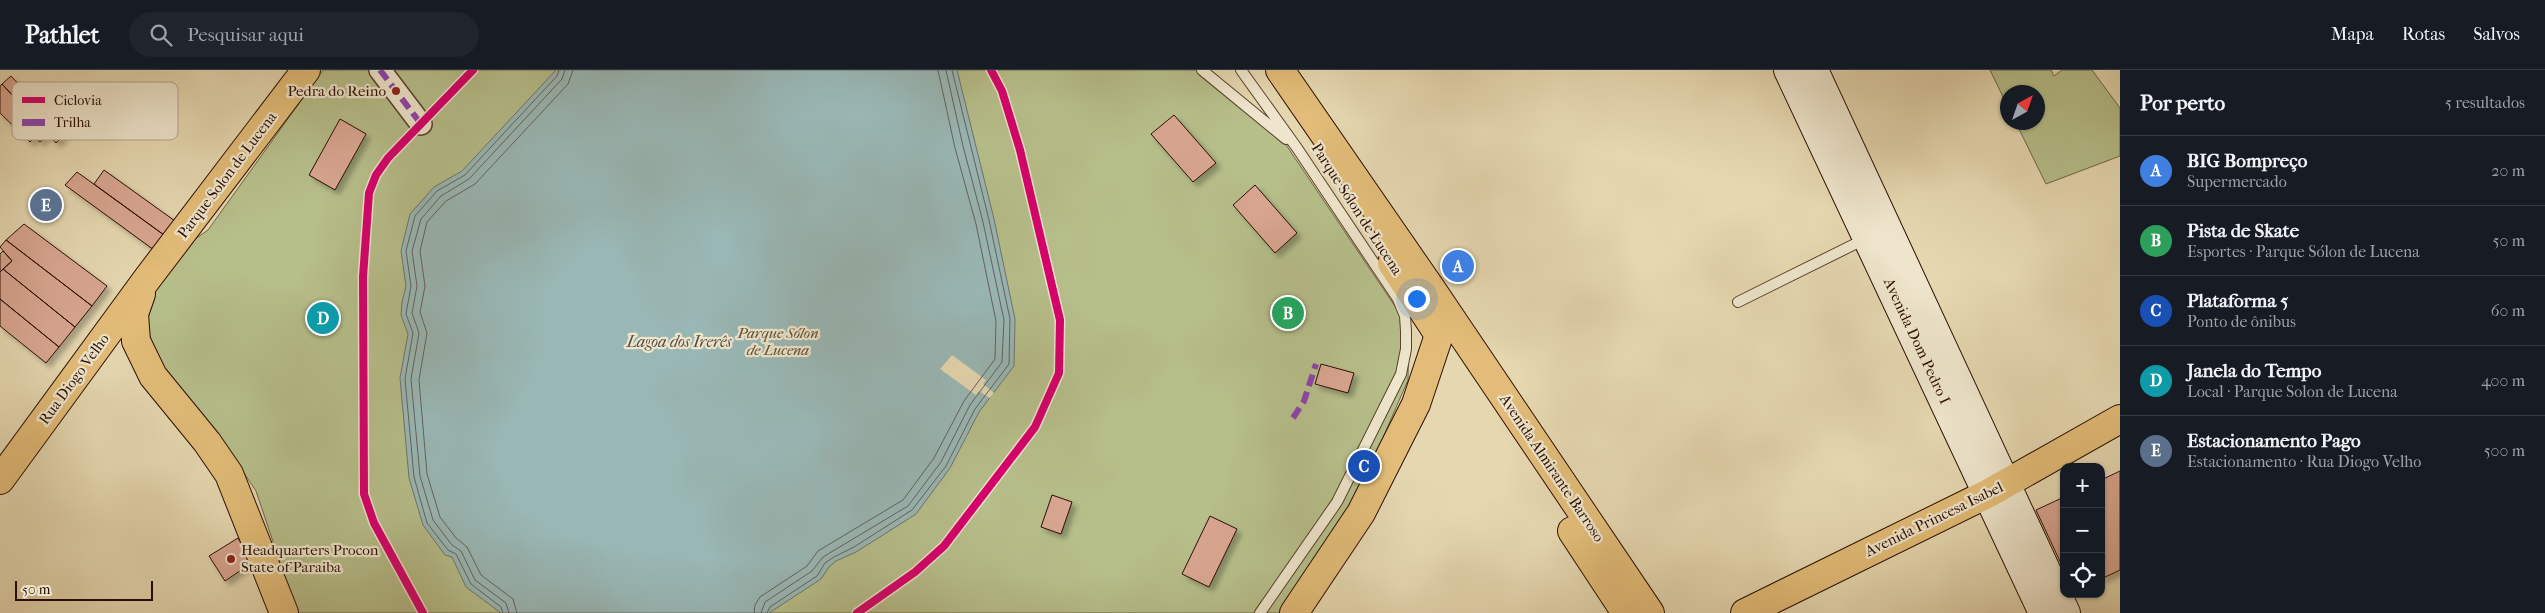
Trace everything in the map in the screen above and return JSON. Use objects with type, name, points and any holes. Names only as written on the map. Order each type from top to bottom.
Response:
[{"type":"main road","name":"Parque Solon de Lucena","points":[[147,279],[306,70]]},
{"type":"main road","name":"Parque Sólon de Lucena","points":[[1267,70],[1446,329]]},
{"type":"main road","points":[[1280,70],[1422,292]]},
{"type":"main road","name":"Avenida Dom Pedro I","points":[[1788,70],[1868,238],[1997,488],[2066,613]]},
{"type":"main road","name":"Avenida Dom Pedro I","points":[[1814,70],[1997,488],[2044,613]]},
{"type":"main road","name":"Rua Diogo Velho","points":[[0,480],[147,279]]},
{"type":"main road","points":[[147,279],[134,314],[136,341],[153,376],[202,435],[228,474],[284,613]]},
{"type":"main road","points":[[1294,613],[1361,513],[1416,404],[1446,329]]},
{"type":"main road","name":"Avenida Almirante Barroso","points":[[1446,329],[1626,613]]},
{"type":"main road","name":"Avenida Almirante Barroso","points":[[1446,329],[1650,613]]},
{"type":"main road","name":"Avenida Princesa Isabel","points":[[1745,613],[1997,488],[2120,419]]},
{"type":"street","points":[[380,70],[420,124]]},
{"type":"lane","points":[[1202,70],[1297,148]]},
{"type":"lane","points":[[1240,70],[1297,148],[1398,299],[1405,316],[1406,349],[1400,374],[1337,502],[1260,613]]},
{"type":"lane","points":[[1738,302],[1868,238]]},
{"type":"green space","name":"Parque Sólon de Lucena","points":[[323,70],[1196,70],[1274,127],[1409,327],[1408,380],[1349,516],[1282,613],[297,613],[256,491],[213,427],[187,396],[165,377],[147,328],[152,292],[173,262],[195,239],[208,230]]},
{"type":"green space","points":[[1990,70],[2051,70],[2054,76],[2062,70],[2092,70],[2120,108],[2120,156],[2046,184],[2019,130],[2045,130],[2045,85],[2000,85],[2000,91]]},
{"type":"water","name":"Lagoa dos Irerês","points":[[556,70],[957,70],[994,219],[1015,319],[1014,366],[979,412],[950,468],[916,514],[856,552],[836,561],[829,567],[821,579],[769,613],[501,613],[466,587],[452,557],[445,555],[423,525],[409,478],[400,378],[408,334],[401,315],[406,286],[401,251],[410,214],[434,187],[462,171]]},
{"type":"pier","points":[[952,355],[986,380],[983,384],[994,393],[990,398],[979,391],[976,395],[940,369]]},
{"type":"building","points":[[11,76],[17,82],[12,82],[12,95],[2,84]]},
{"type":"building","points":[[2,84],[12,95],[12,125],[0,113],[0,86]]},
{"type":"building","points":[[1174,115],[1216,163],[1193,182],[1151,134]]},
{"type":"building","points":[[340,119],[366,134],[335,190],[309,175]]},
{"type":"building","points":[[104,170],[175,221],[164,235],[94,184]]},
{"type":"building","points":[[77,172],[164,235],[154,250],[65,185]]},
{"type":"building","points":[[1255,185],[1297,233],[1275,253],[1233,205]]},
{"type":"building","points":[[24,224],[107,286],[92,306],[6,240]]},
{"type":"building","points":[[6,240],[92,306],[75,327],[3,269],[12,261],[0,247]]},
{"type":"building","points":[[3,251],[12,261],[0,272],[0,254]]},
{"type":"building","points":[[3,269],[75,327],[59,347],[0,299],[0,272]]},
{"type":"building","points":[[0,299],[59,347],[46,363],[0,326]]},
{"type":"building","points":[[1321,364],[1354,373],[1348,393],[1315,384]]},
{"type":"building","points":[[2120,471],[2120,570],[2105,577],[2105,508],[2105,478]]},
{"type":"building","points":[[1052,495],[1072,502],[1061,534],[1041,527]]},
{"type":"building","points":[[2060,499],[2060,561],[2036,510]]},
{"type":"building","points":[[1210,516],[1237,529],[1209,587],[1182,574]]},
{"type":"building","name":"Headquarters Procon State of Paraiba","points":[[238,538],[253,562],[225,581],[209,556]]},
{"type":"marked path","points":[[380,70],[421,124]]},
{"type":"marked path","points":[[1293,418],[1304,401],[1316,364]]},
{"type":"cycle path","points":[[423,613],[374,523],[364,494],[363,277],[369,193],[376,175],[388,158],[473,70]]},
{"type":"cycle path","points":[[857,613],[915,572],[944,546],[1035,427],[1059,373],[1060,320],[1020,150],[1002,91],[991,70]]},
{"type":"place","name":"Pedra do Reino","points":[[396,91]]},
{"type":"place","name":"Estacionamento Pago","points":[[46,205]]},
{"type":"place","name":"BIG Bompreço","points":[[1458,266]]},
{"type":"place","name":"Pista de Skate","points":[[1288,313]]},
{"type":"place","name":"Janela do Tempo","points":[[323,318]]},
{"type":"place","name":"Plataforma 5","points":[[1364,466]]},
{"type":"place","name":"Headquarters Procon State of Paraiba","points":[[231,559]]}]
